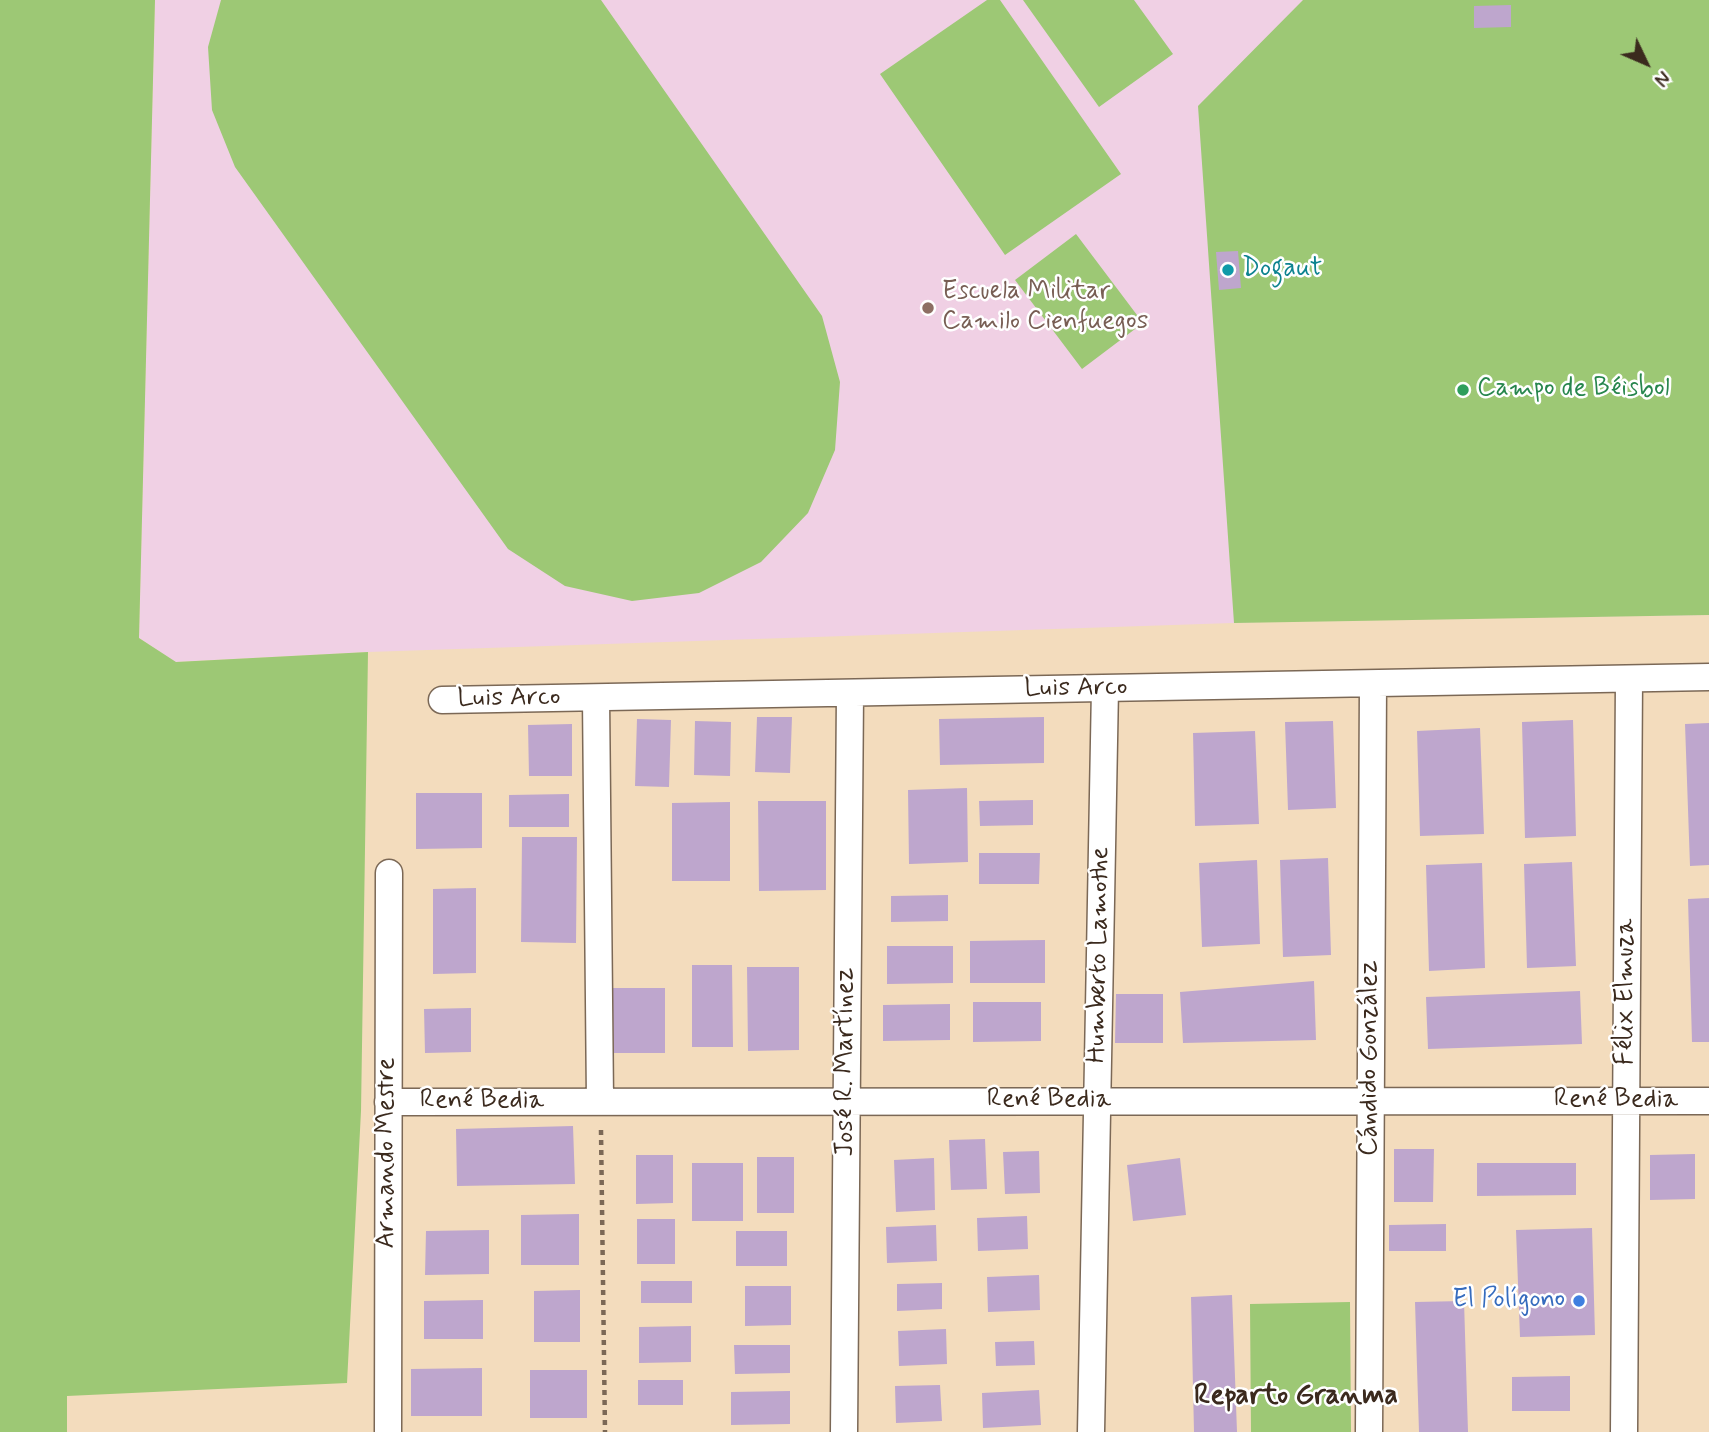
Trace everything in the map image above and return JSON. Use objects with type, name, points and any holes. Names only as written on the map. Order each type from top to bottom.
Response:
[{"type":"street","name":"Luis Arco","points":[[442,700],[1709,677]]},
{"type":"street","name":"Félix Elmuza","points":[[1624,1432],[1629,679]]},
{"type":"street","name":"Cándido González","points":[[1369,1432],[1373,684]]},
{"type":"street","name":"Humberto Lamothe","points":[[1091,1432],[1105,688]]},
{"type":"street","name":"José R. Martínez","points":[[844,1432],[850,693]]},
{"type":"street","points":[[596,698],[600,1101]]},
{"type":"street","name":"Armando Mestre","points":[[388,1432],[389,873]]},
{"type":"street","name":"René Bedia","points":[[388,1102],[1709,1101]]},
{"type":"path","points":[[600,1101],[605,1432]]},
{"type":"shaded area","name":"Escuela Militar Camilo Cienfuegos","points":[[155,0],[1709,0],[1709,615],[1322,620],[368,652],[175,662],[139,638]]},
{"type":"green space","points":[[0,0],[155,0],[139,638],[176,662],[368,652],[361,1111],[347,1383],[67,1396],[67,1432],[0,1432]]},
{"type":"green space","points":[[221,0],[601,0],[822,316],[840,382],[835,450],[808,513],[761,562],[699,593],[632,601],[565,586],[508,549],[235,167],[212,110],[208,47]]},
{"type":"green space","points":[[987,0],[1000,0],[1121,174],[1005,255],[880,74]]},
{"type":"green space","points":[[1023,0],[1134,0],[1173,54],[1099,107]]},
{"type":"green space","name":"Campo de Béisbol","points":[[1303,0],[1709,0],[1709,615],[1234,623],[1198,106]]},
{"type":"green space","points":[[1076,234],[1143,323],[1082,369],[1015,280]]},
{"type":"green space","points":[[1350,1302],[1351,1432],[1251,1432],[1250,1304]]},
{"type":"building","points":[[1511,5],[1511,27],[1474,28],[1474,6]]},
{"type":"building","name":"Dogaut","points":[[1238,251],[1241,288],[1219,290],[1216,252]]},
{"type":"building","points":[[757,717],[792,717],[790,773],[755,772]]},
{"type":"building","points":[[1044,717],[1044,763],[940,765],[939,719]]},
{"type":"building","points":[[637,719],[671,720],[669,787],[635,786]]},
{"type":"building","points":[[1573,720],[1576,836],[1525,838],[1522,722]]},
{"type":"building","points":[[695,721],[731,722],[730,776],[694,775]]},
{"type":"building","points":[[1333,721],[1336,808],[1288,810],[1285,722]]},
{"type":"building","points":[[1709,723],[1709,865],[1690,866],[1685,724]]},
{"type":"building","points":[[572,724],[572,776],[529,776],[528,725]]},
{"type":"building","points":[[1480,728],[1484,834],[1420,836],[1417,731]]},
{"type":"building","points":[[1255,731],[1259,824],[1195,826],[1193,733]]},
{"type":"building","points":[[967,788],[968,862],[909,864],[908,790]]},
{"type":"building","points":[[416,793],[482,793],[482,848],[416,849]]},
{"type":"building","points":[[569,794],[569,827],[509,827],[509,795]]},
{"type":"building","points":[[1033,800],[1033,825],[980,826],[979,801]]},
{"type":"building","points":[[758,801],[826,801],[826,890],[759,891]]},
{"type":"building","points":[[730,802],[730,881],[672,881],[672,803]]},
{"type":"building","points":[[522,837],[577,837],[576,943],[521,942]]},
{"type":"building","points":[[979,853],[1040,853],[1039,884],[979,884]]},
{"type":"building","points":[[1328,858],[1331,955],[1283,957],[1280,860]]},
{"type":"building","points":[[1257,860],[1260,944],[1202,947],[1199,863]]},
{"type":"building","points":[[1572,862],[1576,966],[1527,968],[1524,864]]},
{"type":"building","points":[[1482,863],[1485,968],[1429,971],[1426,865]]},
{"type":"building","points":[[476,888],[476,973],[433,974],[433,889]]},
{"type":"building","points":[[948,895],[948,921],[891,922],[891,896]]},
{"type":"building","points":[[1709,898],[1709,1042],[1692,1042],[1688,899]]},
{"type":"building","points":[[1045,940],[1045,983],[970,983],[970,941]]},
{"type":"building","points":[[887,946],[953,946],[953,983],[887,984]]},
{"type":"building","points":[[692,965],[732,965],[733,1047],[692,1047]]},
{"type":"building","points":[[747,967],[799,967],[799,1050],[748,1051]]},
{"type":"building","points":[[1314,981],[1316,1040],[1183,1043],[1180,992]]},
{"type":"building","points":[[613,988],[665,988],[665,1053],[613,1053]]},
{"type":"building","points":[[1580,991],[1582,1044],[1428,1049],[1426,997]]},
{"type":"building","points":[[1116,994],[1163,994],[1163,1043],[1115,1043]]},
{"type":"building","points":[[973,1002],[1041,1002],[1041,1041],[973,1042]]},
{"type":"building","points":[[950,1004],[950,1040],[883,1041],[883,1005]]},
{"type":"building","points":[[471,1008],[471,1052],[425,1053],[424,1009]]},
{"type":"building","points":[[573,1126],[575,1184],[457,1186],[456,1129]]},
{"type":"building","points":[[985,1139],[987,1189],[951,1190],[949,1140]]},
{"type":"building","points":[[1394,1149],[1434,1149],[1433,1202],[1394,1202]]},
{"type":"building","points":[[1039,1151],[1040,1193],[1005,1194],[1003,1152]]},
{"type":"building","points":[[1695,1154],[1695,1199],[1650,1200],[1650,1155]]},
{"type":"building","points":[[636,1155],[673,1155],[673,1203],[636,1204]]},
{"type":"building","points":[[757,1157],[794,1157],[794,1213],[757,1213]]},
{"type":"building","points":[[934,1158],[935,1210],[896,1212],[894,1160]]},
{"type":"building","points":[[1180,1158],[1186,1215],[1133,1221],[1127,1165]]},
{"type":"building","points":[[692,1163],[743,1163],[743,1221],[692,1221]]},
{"type":"building","points":[[1477,1163],[1576,1163],[1576,1195],[1477,1196]]},
{"type":"building","points":[[579,1214],[579,1265],[521,1265],[521,1215]]},
{"type":"building","points":[[1027,1216],[1028,1249],[978,1251],[977,1218]]},
{"type":"building","points":[[637,1219],[675,1219],[675,1264],[637,1264]]},
{"type":"building","points":[[1446,1224],[1446,1251],[1389,1251],[1389,1225]]},
{"type":"building","points":[[936,1225],[937,1261],[887,1263],[886,1227]]},
{"type":"building","points":[[1592,1228],[1595,1335],[1520,1337],[1516,1230]]},
{"type":"building","points":[[489,1230],[489,1274],[425,1275],[426,1231]]},
{"type":"building","points":[[736,1231],[787,1231],[787,1266],[736,1266]]},
{"type":"building","points":[[1039,1275],[1040,1310],[988,1312],[987,1277]]},
{"type":"building","points":[[641,1281],[692,1281],[692,1303],[641,1303]]},
{"type":"building","points":[[942,1283],[942,1309],[897,1311],[897,1284]]},
{"type":"building","points":[[745,1286],[791,1286],[791,1325],[745,1326]]},
{"type":"building","points":[[580,1290],[580,1342],[534,1342],[534,1291]]},
{"type":"building","points":[[1232,1295],[1237,1432],[1194,1432],[1191,1297]]},
{"type":"building","points":[[483,1300],[483,1339],[424,1339],[424,1301]]},
{"type":"building","points":[[1464,1301],[1468,1432],[1419,1432],[1415,1302]]},
{"type":"building","points":[[691,1326],[691,1362],[639,1363],[639,1327]]},
{"type":"building","points":[[946,1329],[947,1364],[899,1366],[898,1331]]},
{"type":"building","points":[[1034,1341],[1035,1365],[996,1366],[995,1342]]},
{"type":"building","points":[[734,1345],[790,1345],[790,1373],[735,1374]]},
{"type":"building","points":[[482,1368],[482,1416],[411,1416],[411,1369]]},
{"type":"building","points":[[530,1370],[587,1370],[587,1418],[530,1418]]},
{"type":"building","points":[[1570,1376],[1570,1411],[1512,1411],[1512,1377]]},
{"type":"building","points":[[638,1380],[683,1380],[683,1405],[638,1405]]},
{"type":"building","points":[[940,1385],[942,1421],[896,1423],[895,1386]]},
{"type":"building","points":[[1039,1390],[1041,1425],[983,1428],[982,1393]]},
{"type":"building","points":[[790,1391],[790,1424],[731,1425],[731,1392]]},
{"type":"place","name":"Dogaut","points":[[1228,270]]},
{"type":"place","name":"Escuela Militar Camilo Cienfuegos","points":[[928,308]]},
{"type":"place","name":"Campo de Béisbol","points":[[1463,390]]},
{"type":"place","name":"El Polígono","points":[[1579,1301]]},
{"type":"district","name":"Reparto Granma","points":[[1296,1397]]}]
